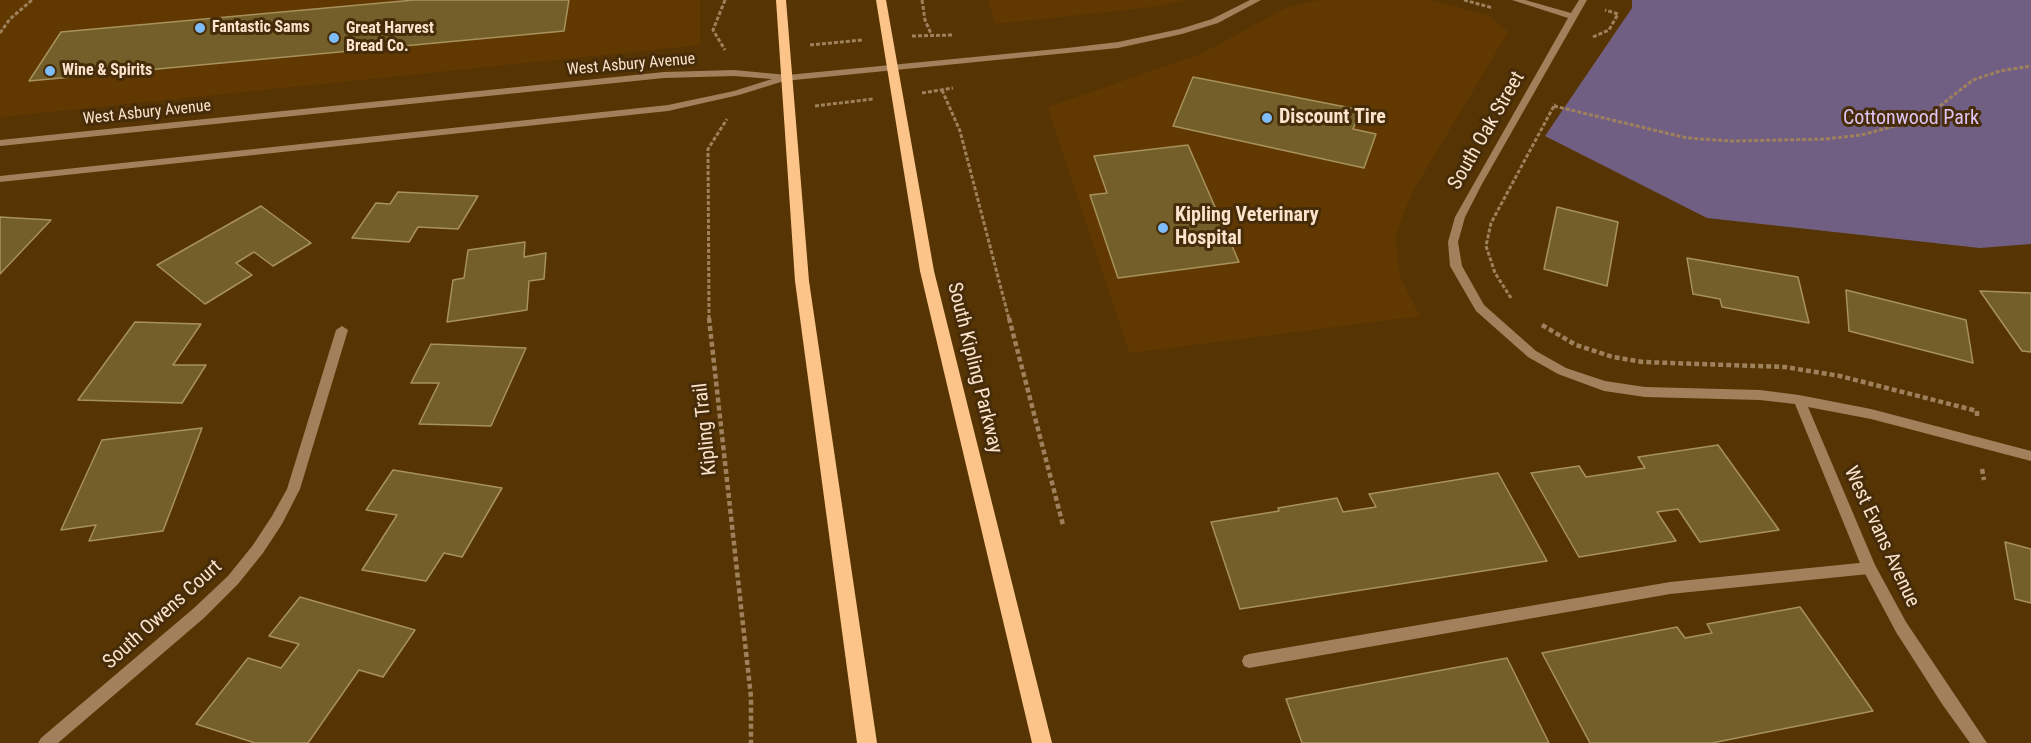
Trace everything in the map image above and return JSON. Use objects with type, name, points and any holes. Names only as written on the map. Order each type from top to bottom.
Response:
[{"type":"main road","points":[[781,0],[802,281],[867,743]]},
{"type":"main road","name":"South Kipling Parkway","points":[[881,0],[927,271],[1042,743]]},
{"type":"street","name":"West Asbury Avenue","points":[[0,143],[664,75],[734,73],[787,78],[1067,51],[1150,39],[1215,21],[1257,0]]},
{"type":"street","points":[[1516,0],[1574,17]]},
{"type":"street","name":"South Oak Street","points":[[1583,0],[1460,217],[1453,242],[1456,266],[1466,286],[1480,308],[1501,329],[1532,354],[1562,371],[1604,386],[1645,392],[1760,395],[1799,400]]},
{"type":"street","points":[[0,179],[668,108],[736,93],[787,78]]},
{"type":"street","name":"South Owens Court","points":[[46,743],[191,621],[233,580],[258,549],[278,520],[293,489],[342,330]]},
{"type":"street","points":[[1799,400],[1871,414],[2031,456]]},
{"type":"street","name":"West Evans Avenue","points":[[1799,400],[1869,568],[1901,627],[1947,699],[1979,743]]},
{"type":"street","points":[[1249,661],[1670,588],[1869,568]]},
{"type":"path","points":[[0,33],[10,19],[32,0]]},
{"type":"path","points":[[725,0],[713,30],[723,48],[734,48]]},
{"type":"path","points":[[922,0],[925,21],[931,34]]},
{"type":"path","points":[[1588,46],[1593,36],[1609,30],[1618,14]]},
{"type":"path","points":[[785,45],[931,34],[958,36]]},
{"type":"path","points":[[1554,106],[1687,138],[1732,141],[1826,139],[1870,133],[1914,121],[1936,110],[1973,80],[2000,71],[2031,66]]},
{"type":"path","points":[[790,109],[942,90],[960,132],[1063,525]]},
{"type":"path","points":[[1514,302],[1495,273],[1486,246],[1491,223],[1560,96]]},
{"type":"path","name":"Kipling Trail","points":[[729,116],[708,149],[707,304],[751,697],[751,743]]},
{"type":"path","points":[[1536,320],[1576,345],[1613,357],[1643,362],[1785,367],[1840,376],[1977,411]]},
{"type":"shaded area","points":[[0,0],[700,0],[700,45],[0,117]]},
{"type":"shaded area","points":[[988,0],[1188,0],[1152,7],[995,24]]},
{"type":"shaded area","points":[[1320,0],[1428,0],[1490,16],[1508,32],[1411,194],[1395,237],[1400,278],[1420,316],[1130,353],[1048,107],[1201,54],[1286,8]]},
{"type":"green space","name":"Cottonwood Park","points":[[1632,0],[2031,0],[2031,244],[1980,248],[1707,218],[1545,136],[1632,8]]},
{"type":"building","points":[[414,0],[569,0],[564,31],[29,81],[61,32]]},
{"type":"building","name":"Discount Tire","points":[[1193,77],[1361,110],[1353,129],[1376,134],[1364,168],[1173,126]]},
{"type":"building","name":"Kipling Veterinary Hospital","points":[[1188,145],[1239,262],[1118,278],[1090,195],[1107,193],[1094,156]]},
{"type":"building","points":[[398,192],[478,196],[458,229],[418,227],[409,242],[352,238],[376,203],[390,204]]},
{"type":"building","points":[[261,206],[311,243],[273,266],[254,252],[236,263],[252,275],[205,304],[157,265]]},
{"type":"building","points":[[1557,207],[1618,222],[1607,286],[1544,269]]},
{"type":"building","points":[[0,217],[51,220],[0,274]]},
{"type":"building","points":[[525,242],[524,257],[546,253],[544,279],[529,281],[527,310],[447,322],[453,280],[464,278],[468,250]]},
{"type":"building","points":[[1687,258],[1798,277],[1809,323],[1722,307],[1720,299],[1693,294]]},
{"type":"building","points":[[1846,290],[1966,320],[1973,363],[1849,331]]},
{"type":"building","points":[[1980,291],[2031,293],[2031,352],[2022,351]]},
{"type":"building","points":[[135,322],[201,324],[173,365],[206,365],[182,403],[78,400]]},
{"type":"building","points":[[431,344],[526,348],[491,426],[419,424],[439,383],[411,383]]},
{"type":"building","points":[[202,428],[163,531],[89,541],[96,525],[61,530],[102,440]]},
{"type":"building","points":[[1718,445],[1779,530],[1700,542],[1678,509],[1657,512],[1676,541],[1579,557],[1531,473],[1579,466],[1586,477],[1645,468],[1638,457]]},
{"type":"building","points":[[393,470],[502,488],[462,557],[444,553],[426,581],[362,570],[397,515],[366,510]]},
{"type":"building","points":[[1498,473],[1547,561],[1240,609],[1211,522],[1279,511],[1278,508],[1337,498],[1343,512],[1376,507],[1369,494]]},
{"type":"building","points":[[2005,542],[2031,549],[2031,603],[2015,599]]},
{"type":"building","points":[[300,597],[415,630],[383,677],[359,670],[308,743],[255,743],[196,724],[248,658],[281,668],[299,644],[269,636]]},
{"type":"building","points":[[1800,607],[1873,711],[1712,743],[1590,743],[1542,653],[1677,627],[1685,638],[1712,633],[1707,624]]},
{"type":"building","points":[[1507,658],[1549,743],[1302,743],[1286,699]]},
{"type":"place","name":"Fantastic Sams","points":[[200,28]]},
{"type":"place","name":"Great Harvest Bread Co.","points":[[334,38]]},
{"type":"place","name":"Wine & Spirits","points":[[50,71]]},
{"type":"place","name":"Discount Tire","points":[[1267,118]]},
{"type":"place","name":"Kipling Veterinary Hospital","points":[[1163,228]]}]
